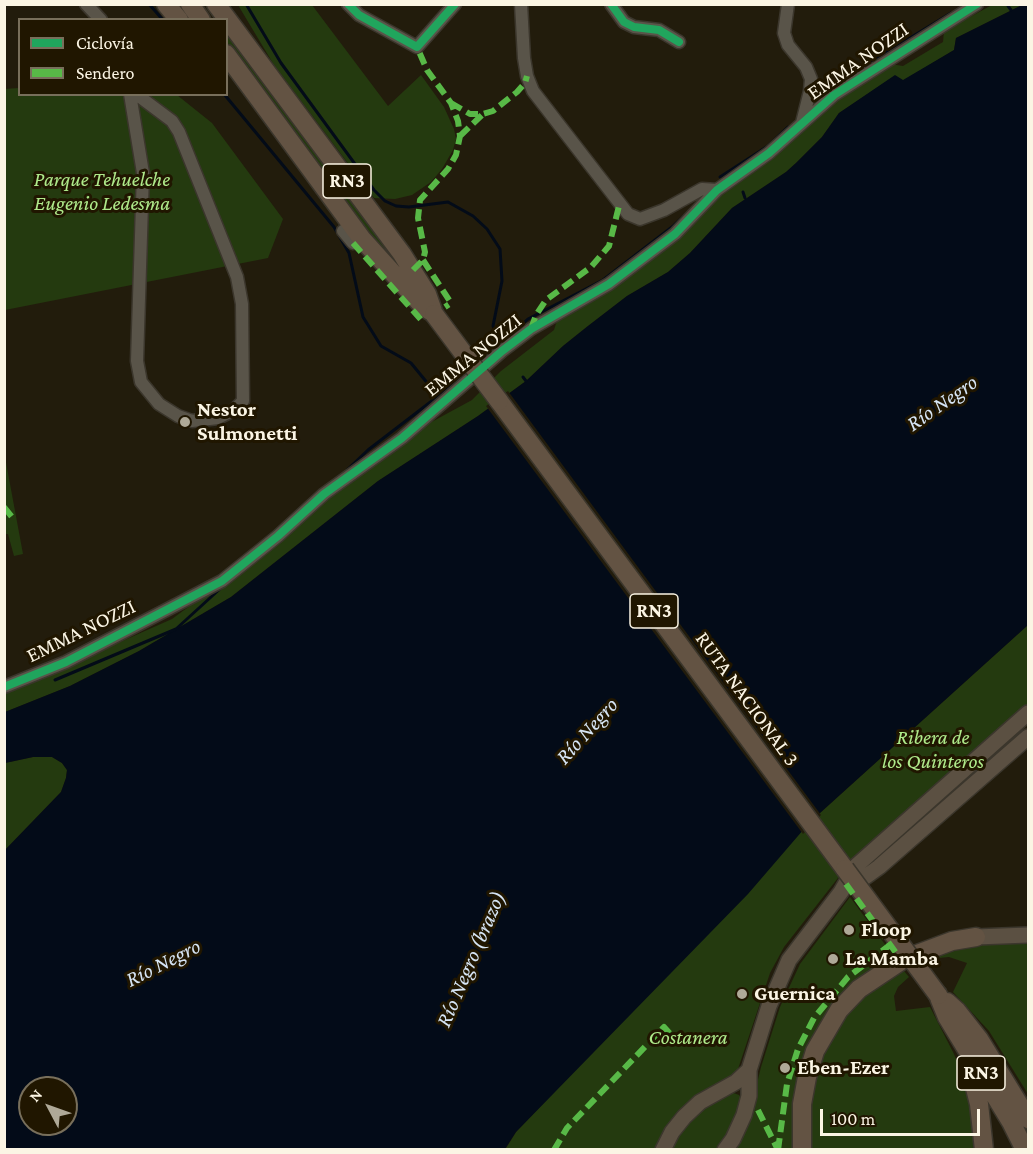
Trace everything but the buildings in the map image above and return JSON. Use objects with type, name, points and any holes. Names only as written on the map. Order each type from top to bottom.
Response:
[{"type":"highway","points":[[166,4],[177,18]]},
{"type":"highway","points":[[190,4],[200,18]]},
{"type":"highway","name":"RN3","points":[[216,4],[226,18]]},
{"type":"highway","points":[[228,4],[252,52]]},
{"type":"highway","name":"RN3","points":[[228,20],[402,254],[428,294],[434,314]]},
{"type":"highway","name":"RN3","points":[[228,57],[263,103],[352,234],[362,239],[419,302],[434,314]]},
{"type":"highway","points":[[228,71],[263,103]]},
{"type":"highway","name":"RUTA NACIONAL 3","points":[[434,314],[938,995],[957,1011],[979,1039],[1029,1119]]},
{"type":"highway","points":[[802,1149],[802,1104],[807,1077],[815,1051],[839,1010],[859,989],[904,959],[952,941],[976,937]]},
{"type":"highway","name":"RUTA NACIONAL 3","points":[[938,995],[947,1017],[1025,1149]]},
{"type":"highway","points":[[966,1047],[979,1104],[984,1149]]},
{"type":"main road","points":[[725,1149],[733,1139],[744,1115],[749,1096],[749,1070],[769,1005],[789,960],[846,884],[855,866],[1029,713]]},
{"type":"main road","points":[[846,884],[861,880],[879,867],[1029,737]]},
{"type":"main road","points":[[976,937],[1029,935]]},
{"type":"main road","points":[[663,1149],[672,1132],[700,1102],[736,1082],[749,1070]]},
{"type":"street","points":[[86,4],[99,18]]},
{"type":"street","points":[[348,4],[359,15],[417,47],[455,4]]},
{"type":"street","points":[[521,4],[524,58],[527,76],[533,91],[619,206],[628,214],[640,219],[664,210],[702,189],[717,190]]},
{"type":"street","points":[[611,4],[624,22],[634,27],[659,30],[679,42]]},
{"type":"street","points":[[788,4],[784,33],[788,45],[806,66],[811,79],[801,124]]},
{"type":"street","name":"EMMA NOZZI","points":[[4,687],[66,662],[222,581],[278,536],[324,494],[402,438],[502,351],[531,330],[609,284],[675,234],[717,190],[769,153],[834,95],[976,5]]},
{"type":"street","points":[[130,96],[143,173],[136,361],[141,382],[159,404],[178,416],[192,421],[218,418],[234,410],[243,401],[242,303],[237,277],[179,132],[172,121],[139,96]]},
{"type":"green space","points":[[238,5],[312,5],[388,106],[421,75],[444,107],[456,139],[453,150],[442,169],[431,182],[412,195],[395,199],[374,198],[274,65]]},
{"type":"green space","points":[[992,5],[1022,5],[956,38],[954,50],[903,81],[895,76],[839,113],[822,137],[796,163],[732,208],[690,253],[668,272],[627,296],[563,346],[526,381],[478,416],[378,481],[231,597],[139,651],[70,686],[5,712],[5,693],[172,619],[276,542],[362,468],[402,438],[472,400],[501,371],[554,330],[558,317],[725,189],[837,98],[890,64],[903,66],[943,42],[944,31]]},
{"type":"green space","points":[[228,31],[400,264],[397,267],[391,263],[228,43]]},
{"type":"green space","name":"Parque Tehuelche Eugenio Ledesma","points":[[18,88],[18,96],[178,96],[212,123],[283,219],[268,258],[5,310],[4,89]]},
{"type":"green space","points":[[5,457],[23,554],[14,556],[8,534],[5,534]]},
{"type":"green space","name":"Costanera","points":[[1028,625],[1028,705],[845,869],[784,947],[770,973],[738,1069],[731,1077],[658,1149],[505,1150],[516,1132],[810,822]]},
{"type":"green space","points":[[33,757],[52,757],[62,763],[67,770],[66,778],[61,792],[5,850],[5,763]]},
{"type":"green space","points":[[850,897],[892,954],[854,983],[835,1005],[795,1149],[731,1150],[752,1104],[780,1007],[800,964]]},
{"type":"green space","points":[[1028,940],[1028,1094],[989,1031],[953,992],[967,963],[949,957],[930,962],[927,958],[938,953],[978,944]]},
{"type":"green space","points":[[904,971],[909,977],[898,987],[894,996],[896,1011],[930,1007],[954,1054],[965,1082],[978,1149],[808,1150],[810,1101],[821,1060],[837,1029],[862,998]]},
{"type":"green space","points":[[731,1092],[739,1095],[743,1101],[719,1149],[669,1150],[676,1137],[700,1110]]},
{"type":"water","points":[[1022,5],[1028,5],[1028,625],[810,822],[748,894],[516,1132],[505,1149],[5,1149],[5,850],[61,792],[67,770],[62,763],[52,757],[33,757],[5,763],[5,712],[70,686],[139,651],[231,597],[378,481],[478,416],[526,381],[563,346],[627,296],[668,272],[690,253],[732,208],[796,163],[822,137],[839,113],[895,75],[903,80],[954,50],[956,38]]},
{"type":"pier","points":[[508,391],[821,815],[803,834],[486,406]]},
{"type":"waterway","points":[[149,4],[161,18]]},
{"type":"waterway","points":[[246,4],[281,63],[374,190],[385,201],[396,206],[409,207],[448,202],[473,216],[487,229],[500,249],[502,281],[493,326],[501,344]]},
{"type":"waterway","points":[[1008,6],[1011,10]]},
{"type":"waterway","points":[[818,98],[951,13]]},
{"type":"waterway","points":[[226,96],[334,227],[349,253],[363,317],[381,346],[411,363],[438,396]]},
{"type":"waterway","points":[[720,177],[768,146],[788,127]]},
{"type":"waterway","points":[[743,192],[745,198]]},
{"type":"waterway","points":[[500,345],[528,319],[603,280],[687,213]]},
{"type":"waterway","points":[[347,470],[368,450],[463,377]]},
{"type":"waterway","points":[[523,377],[526,381]]},
{"type":"waterway","points":[[55,680],[176,629],[222,587]]},
{"type":"marked path","points":[[413,270],[423,260],[425,252],[418,218],[420,200],[448,169],[456,155],[460,136],[458,121],[451,103],[427,70],[417,47]]},
{"type":"marked path","points":[[451,103],[470,114],[493,111],[517,92],[525,83],[527,76]]},
{"type":"marked path","points":[[460,136],[483,114]]},
{"type":"marked path","points":[[531,329],[536,315],[546,300],[591,267],[609,246],[619,206]]},
{"type":"marked path","points":[[353,243],[423,322]]},
{"type":"marked path","points":[[423,260],[451,303],[445,307]]},
{"type":"marked path","points":[[4,507],[12,517]]},
{"type":"marked path","points":[[846,884],[902,961]]},
{"type":"marked path","points":[[778,1150],[787,1084],[798,1049],[814,1018],[848,977],[890,945]]},
{"type":"marked path","points":[[554,1150],[567,1128],[664,1027],[674,1038]]},
{"type":"marked path","points":[[758,1110],[778,1150]]},
{"type":"cycle path","points":[[348,4],[359,15],[417,47],[455,4]]},
{"type":"cycle path","points":[[611,4],[624,22],[634,27],[659,30],[679,42]]},
{"type":"cycle path","points":[[4,687],[66,662],[222,581],[278,536],[324,494],[402,438],[502,351],[531,329],[609,284],[675,234],[717,190],[769,153],[834,95],[977,4]]},
{"type":"place","name":"Nestor Sulmonetti","points":[[185,422]]},
{"type":"place","name":"Floop","points":[[849,930]]},
{"type":"place","name":"La Mamba","points":[[833,959]]},
{"type":"place","name":"Guernica","points":[[742,994]]},
{"type":"place","name":"Eben-Ezer","points":[[785,1068]]},
{"type":"water label","name":"Río Negro","points":[[942,403]]},
{"type":"water label","name":"Río Negro","points":[[587,731]]},
{"type":"water label","name":"Río Negro (brazo)","points":[[471,959]]},
{"type":"water label","name":"Río Negro","points":[[163,963]]},
{"type":"park label","name":"Ribera de los Quinteros","points":[[933,750]]}]
